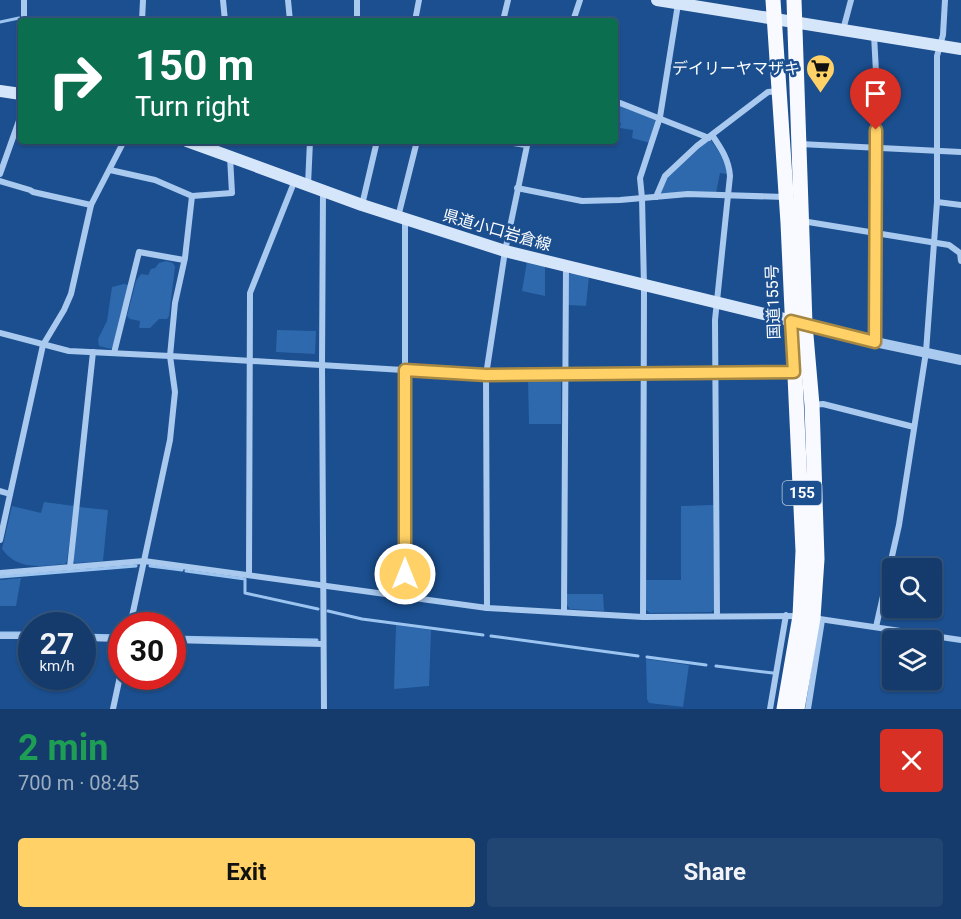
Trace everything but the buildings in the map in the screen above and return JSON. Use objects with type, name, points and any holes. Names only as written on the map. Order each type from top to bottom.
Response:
[{"type":"highway","name":"国道155号","points":[[773,0],[785,197],[798,323],[812,405],[817,559],[798,665],[797,709]]},
{"type":"highway","name":"国道155号","points":[[794,0],[801,221],[794,372],[805,617]]},
{"type":"highway","name":"国道155号","points":[[784,709],[798,665]]},
{"type":"main road","points":[[657,0],[961,49]]},
{"type":"main road","points":[[0,91],[18,91]]},
{"type":"main road","name":"県道小口岩倉線","points":[[199,144],[223,150],[362,205],[505,250],[798,323]]},
{"type":"street","points":[[24,0],[24,18]]},
{"type":"street","points":[[142,18],[143,0]]},
{"type":"street","points":[[223,0],[225,18]]},
{"type":"street","points":[[288,0],[290,18]]},
{"type":"street","points":[[357,0],[357,18]]},
{"type":"street","points":[[416,18],[419,0]]},
{"type":"street","points":[[504,18],[508,0]]},
{"type":"street","points":[[574,18],[580,0]]},
{"type":"street","points":[[843,30],[851,0]]},
{"type":"street","points":[[876,627],[899,525],[927,352],[937,202],[937,56],[943,35],[945,0]]},
{"type":"street","points":[[643,617],[644,285],[640,178],[660,117],[679,2]]},
{"type":"street","points":[[874,35],[876,72],[875,342]]},
{"type":"street","points":[[656,197],[665,176],[710,137],[768,92],[780,91]]},
{"type":"street","points":[[618,102],[710,137],[723,152],[730,168],[716,302],[717,616]]},
{"type":"street","points":[[0,174],[18,123]]},
{"type":"street","points":[[0,540],[43,345],[71,294],[91,205],[123,144]]},
{"type":"street","points":[[249,575],[250,293],[302,182],[309,144]]},
{"type":"street","points":[[362,205],[376,144]]},
{"type":"street","points":[[405,596],[402,218],[416,144]]},
{"type":"street","points":[[487,608],[486,375],[505,250],[527,144]]},
{"type":"street","points":[[799,144],[961,152]]},
{"type":"street","points":[[110,170],[155,180],[192,196],[231,193],[223,150]]},
{"type":"street","points":[[0,181],[33,192],[91,205]]},
{"type":"street","points":[[517,188],[582,201],[688,194],[785,197]]},
{"type":"street","points":[[323,190],[324,709]]},
{"type":"street","points":[[133,612],[170,440],[175,392],[170,356],[175,303],[184,260],[192,196]]},
{"type":"street","points":[[937,202],[961,205]]},
{"type":"street","points":[[801,221],[949,245],[960,253],[961,261]]},
{"type":"street","points":[[114,353],[139,252],[184,260]]},
{"type":"street","points":[[564,612],[566,267]]},
{"type":"street","points":[[798,323],[875,342],[960,357]]},
{"type":"street","points":[[0,333],[69,351],[486,375],[794,372]]},
{"type":"street","points":[[70,567],[93,352]]},
{"type":"street","points":[[812,405],[823,404],[914,427]]},
{"type":"street","points":[[0,491],[10,494]]},
{"type":"street","points":[[0,573],[144,561],[487,608],[643,617],[805,617],[961,639]]},
{"type":"street","points":[[770,709],[805,617]]},
{"type":"street","points":[[805,617],[808,709]]},
{"type":"street","points":[[0,636],[18,636]]},
{"type":"street","points":[[186,640],[323,644]]},
{"type":"street","points":[[113,709],[117,690]]},
{"type":"shaded area","points":[[618,104],[654,117],[656,122],[650,143],[632,138],[633,130],[620,128],[621,123],[618,122]]},
{"type":"shaded area","points":[[710,139],[724,160],[728,174],[720,173],[716,193],[660,193],[667,177]]},
{"type":"shaded area","points":[[166,261],[173,263],[175,267],[169,316],[167,319],[159,319],[150,328],[139,328],[140,321],[127,316],[136,281],[141,274],[148,275],[151,269]]},
{"type":"shaded area","points":[[527,261],[545,266],[545,296],[522,291]]},
{"type":"shaded area","points":[[573,272],[589,276],[586,306],[568,305],[569,274]]},
{"type":"shaded area","points":[[129,285],[113,346],[111,349],[99,346],[98,339],[107,321],[112,287]]},
{"type":"shaded area","points":[[277,330],[316,331],[315,354],[276,352]]},
{"type":"shaded area","points":[[559,378],[561,381],[561,424],[529,424],[528,379]]},
{"type":"shaded area","points":[[44,502],[74,506],[67,561],[65,564],[31,566],[15,561],[2,549],[12,506],[41,513]]},
{"type":"shaded area","points":[[713,505],[714,610],[711,612],[650,613],[646,610],[646,580],[681,580],[681,506]]},
{"type":"shaded area","points":[[79,507],[108,510],[103,561],[75,563],[73,560]]},
{"type":"shaded area","points":[[21,578],[16,606],[0,606],[0,580]]},
{"type":"shaded area","points":[[567,594],[603,594],[604,611],[570,609],[567,605]]},
{"type":"shaded area","points":[[396,625],[431,630],[429,686],[394,689]]},
{"type":"shaded area","points":[[646,659],[689,665],[683,707],[649,703]]},
{"type":"waterway","points":[[0,22],[18,18]]},
{"type":"waterway","points":[[0,577],[136,566]]},
{"type":"waterway","points":[[150,566],[182,570]]},
{"type":"waterway","points":[[186,571],[245,579],[245,593],[318,609]]},
{"type":"waterway","points":[[328,611],[362,619],[483,635]]},
{"type":"waterway","points":[[0,633],[18,633]]},
{"type":"waterway","points":[[96,635],[108,636]]},
{"type":"waterway","points":[[491,636],[638,656]]},
{"type":"waterway","points":[[186,637],[317,640]]},
{"type":"waterway","points":[[647,657],[706,665]]},
{"type":"waterway","points":[[716,666],[773,673]]},
{"type":"place","name":"デイリーヤマザキ","points":[[821,94]]},
{"type":"route","points":[[405,574],[405,370],[486,375],[794,372],[791,321],[875,342],[876,130]]}]
